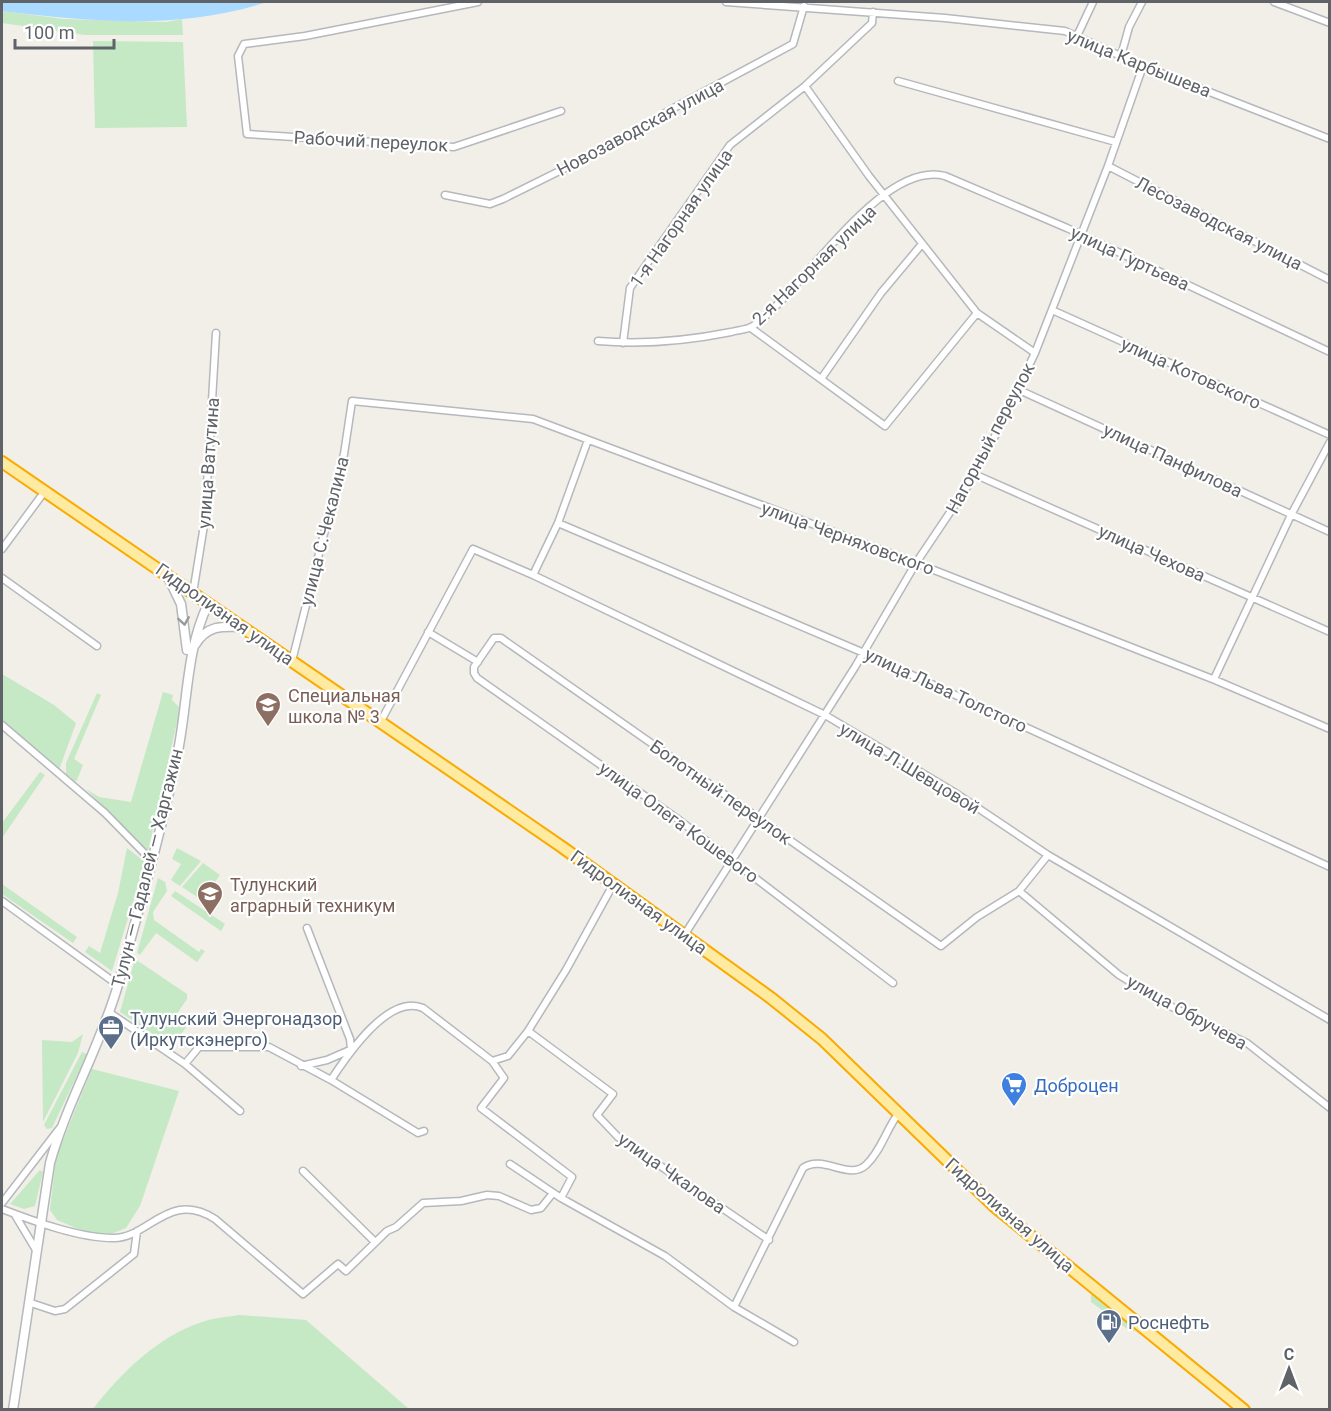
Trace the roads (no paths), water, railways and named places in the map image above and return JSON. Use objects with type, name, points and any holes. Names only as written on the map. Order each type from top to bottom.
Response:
[{"type":"highway","name":"Гидролизная улица","points":[[2,462],[614,883],[813,1031],[1000,1212],[1244,1410]]},
{"type":"street","name":"Рабочий переулок","points":[[478,2],[305,36],[240,46],[238,56],[247,134],[454,147],[561,111]]},
{"type":"street","name":"улица Карбышева","points":[[726,2],[804,6],[1001,23],[1065,31],[1143,66],[1329,139]]},
{"type":"street","points":[[1077,36],[1093,2]]},
{"type":"street","points":[[1121,56],[1130,27],[1142,2]]},
{"type":"street","points":[[1274,2],[1329,23]]},
{"type":"street","name":"Новозаводская улица","points":[[445,195],[490,204],[610,146],[670,110],[793,44],[804,6]]},
{"type":"street","name":"1-я Нагорная улица","points":[[623,343],[630,288],[730,146],[805,86],[872,23],[873,12]]},
{"type":"street","name":"Нагорный переулок","points":[[685,934],[760,819],[864,653],[916,563],[974,474],[1035,353],[1108,166],[1143,66]]},
{"type":"street","points":[[898,81],[1116,142]]},
{"type":"street","points":[[805,86],[885,196],[977,313],[1035,353]]},
{"type":"street","name":"Лесозаводская улица","points":[[1108,166],[1329,280]]},
{"type":"street","name":"2-я Нагорная улица","points":[[598,341],[680,342],[751,328],[778,304],[827,248],[885,196],[911,179],[927,173]]},
{"type":"street","name":"улица Гуртьева","points":[[927,173],[945,176],[1080,235],[1329,352]]},
{"type":"street","points":[[821,379],[880,293],[922,244]]},
{"type":"street","name":"улица Котовского","points":[[1052,310],[1329,435]]},
{"type":"street","points":[[751,328],[885,426],[977,313]]},
{"type":"street","name":"улица Ватутина","points":[[193,593],[205,519],[216,333]]},
{"type":"street","name":"улица Панфилова","points":[[1017,389],[1329,532]]},
{"type":"street","name":"улица Черняховского","points":[[352,401],[533,419],[916,563],[1214,679],[1329,729]]},
{"type":"street","name":"улица С.Чекалина","points":[[292,660],[344,454],[352,401]]},
{"type":"street","points":[[533,575],[558,523],[588,440]]},
{"type":"street","points":[[1214,679],[1251,597],[1329,442]]},
{"type":"street","name":"улица Чехова","points":[[974,474],[1329,632]]},
{"type":"street","points":[[2,549],[45,491]]},
{"type":"street","name":"улица Льва Толстого","points":[[558,523],[864,653],[1329,867]]},
{"type":"street","name":"улица Л.Шевцовой","points":[[428,632],[473,549],[533,575],[825,715],[954,792],[1048,855],[1329,1020]]},
{"type":"street","points":[[166,574],[179,599],[184,618],[189,673]]},
{"type":"street","points":[[2,578],[98,646]]},
{"type":"street","name":"Тулун — Гадалей — Харгажин","points":[[13,1410],[31,1303],[50,1163],[60,1126],[110,1012],[118,986],[183,725],[193,639],[208,604]]},
{"type":"street","points":[[190,656],[207,630],[221,626],[243,627]]},
{"type":"street","points":[[381,721],[428,632],[478,662]]},
{"type":"street","name":"Болотный переулок","points":[[478,662],[494,638],[501,638],[941,946],[977,917],[1019,891]]},
{"type":"street","name":"улица Олега Кошевого","points":[[478,662],[473,670],[477,678],[733,860],[893,982]]},
{"type":"street","points":[[2,726],[105,813],[151,860]]},
{"type":"street","points":[[1019,891],[1048,855]]},
{"type":"street","points":[[492,1061],[508,1056],[528,1031],[566,970],[614,883]]},
{"type":"street","name":"улица Обручева","points":[[1019,891],[1119,975],[1170,1006],[1246,1043],[1329,1108]]},
{"type":"street","points":[[2,901],[118,986]]},
{"type":"street","points":[[307,927],[350,1039],[351,1050]]},
{"type":"street","points":[[331,1080],[362,1036],[390,1014],[413,1005],[429,1011],[492,1061],[504,1078],[481,1108],[572,1177],[561,1198]]},
{"type":"street","points":[[110,1012],[185,1064],[240,1111]]},
{"type":"street","name":"улица Чкалова","points":[[528,1031],[613,1094],[597,1115],[618,1137],[770,1240]]},
{"type":"street","points":[[185,1064],[199,1047],[264,1046],[331,1080],[418,1133],[424,1131]]},
{"type":"street","points":[[301,1065],[327,1060],[351,1050]]},
{"type":"street","points":[[734,1307],[770,1240],[786,1199],[803,1168],[817,1163],[852,1170],[864,1167],[881,1147],[885,1131],[898,1114]]},
{"type":"street","points":[[2,1203],[60,1126]]},
{"type":"street","points":[[510,1164],[561,1198],[665,1256],[734,1307],[794,1342]]},
{"type":"street","points":[[303,1171],[375,1242]]},
{"type":"street","points":[[2,1209],[41,1222],[105,1238],[122,1238],[169,1212],[203,1212],[215,1219],[303,1294],[338,1264],[346,1271],[375,1242],[396,1227],[418,1206],[428,1202],[461,1201],[487,1195],[499,1196],[531,1210],[541,1208],[553,1193]]},
{"type":"street","points":[[15,1214],[37,1251]]},
{"type":"street","points":[[31,1303],[55,1311],[71,1305],[134,1254],[136,1231]]},
{"type":"water","points":[[2,2],[267,2],[202,17],[135,21],[68,18],[2,11]]},
{"type":"place","name":"Специальная школа № 3","points":[[268,728]]},
{"type":"place","name":"Тулунский аграрный техникум","points":[[210,917]]},
{"type":"place","name":"Тулунский Энергонадзор (Иркутскэнерго)","points":[[111,1051]]},
{"type":"place","name":"Доброцен","points":[[1014,1108]]},
{"type":"place","name":"Роснефть","points":[[1109,1345]]}]
